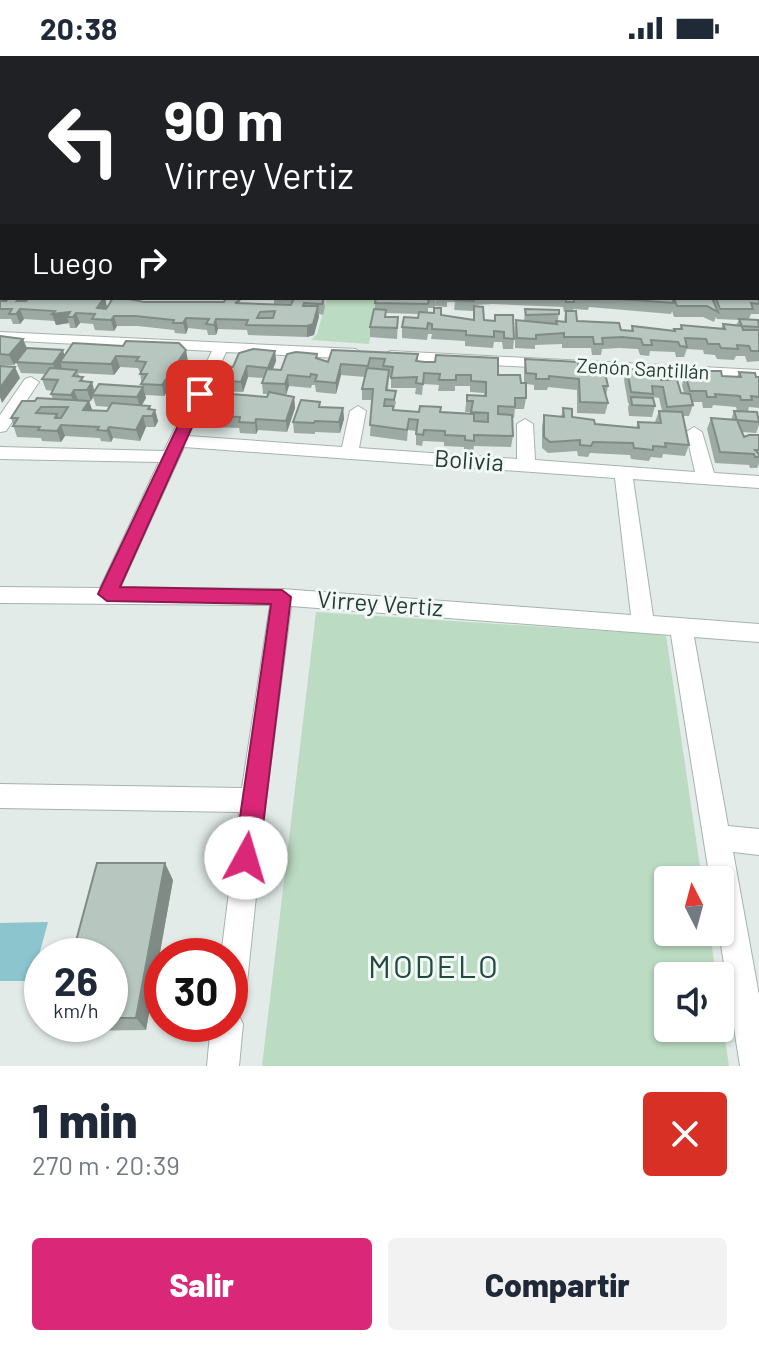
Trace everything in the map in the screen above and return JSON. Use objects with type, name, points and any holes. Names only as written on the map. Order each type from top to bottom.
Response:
[{"type":"street","name":"Zenón Santillán","points":[[0,336],[759,375]]},
{"type":"street","points":[[107,594],[221,347]]},
{"type":"street","points":[[0,427],[31,382]]},
{"type":"street","points":[[349,453],[358,411]]},
{"type":"street","points":[[525,424],[526,465]]},
{"type":"street","points":[[694,432],[706,478]]},
{"type":"street","name":"Bolivia","points":[[0,453],[175,449],[349,453],[759,482]]},
{"type":"street","points":[[623,472],[643,625]]},
{"type":"street","name":"Virrey Vertiz","points":[[0,595],[282,597],[759,633]]},
{"type":"street","points":[[237,938],[282,597]]},
{"type":"street","points":[[681,627],[756,1066]]},
{"type":"street","points":[[0,796],[253,800]]},
{"type":"street","points":[[718,838],[759,842]]},
{"type":"street","points":[[223,1066],[225,1042]]},
{"type":"green space","points":[[326,300],[377,300],[369,344],[311,340],[317,334]]},
{"type":"green space","points":[[316,612],[666,635],[700,866],[654,866],[654,946],[712,946],[714,962],[654,962],[654,1042],[725,1042],[729,1066],[262,1066]]},
{"type":"water","points":[[48,922],[44,938],[24,938],[24,981],[0,981],[0,923]]},
{"type":"building","points":[[103,300],[97,308],[106,309],[112,300],[240,300],[235,303],[291,305],[293,300],[323,300],[322,304],[304,303],[303,306],[318,306],[313,324],[307,326],[246,325],[248,320],[216,319],[214,325],[206,324],[209,319],[186,318],[183,323],[173,323],[174,320],[135,316],[92,319],[95,314],[76,313],[73,317],[67,317],[70,312],[52,314],[55,311],[20,309],[16,314],[9,314],[12,309],[0,309],[0,301]],"holes":[[[275,311],[273,318],[257,318],[260,312]]]},
{"type":"building","points":[[376,300],[429,300],[428,304],[375,303]]},
{"type":"building","points":[[634,300],[673,300],[674,303]]},
{"type":"building","points":[[675,300],[713,300],[718,312],[707,306],[677,306]]},
{"type":"building","points":[[717,300],[759,300],[759,304],[751,303],[753,309],[720,309]]},
{"type":"building","points":[[474,306],[483,307],[484,320],[495,321],[495,315],[513,315],[514,339],[504,338],[504,332],[494,331],[494,337],[432,329],[432,324],[428,323],[427,329],[402,327],[404,317],[418,318],[419,312],[434,313],[434,308],[441,308],[441,315],[474,320]]},
{"type":"building","points":[[374,309],[386,310],[385,317],[398,317],[397,328],[370,327]]},
{"type":"building","points":[[525,309],[559,310],[559,314],[526,315]]},
{"type":"building","points":[[566,311],[576,311],[577,321],[619,323],[621,330],[633,331],[632,326],[675,331],[682,329],[681,325],[725,329],[723,324],[742,326],[743,330],[759,330],[759,351],[737,345],[738,349],[721,348],[719,344],[708,344],[706,339],[685,338],[687,347],[680,346],[678,342],[651,340],[652,345],[643,345],[641,339],[622,337],[602,338],[603,344],[594,344],[593,337],[564,337],[564,333],[536,335],[536,339],[517,338],[516,320],[557,324],[556,321],[566,322]]},
{"type":"building","points":[[739,319],[758,320],[759,327],[742,326]]},
{"type":"building","points":[[0,336],[23,339],[9,355],[0,354]]},
{"type":"building","points":[[126,341],[179,343],[186,350],[162,385],[141,384],[147,374],[140,374],[146,362],[136,361],[139,357],[116,356],[111,364],[60,362],[73,343],[123,346]]},
{"type":"building","points":[[27,348],[63,350],[53,364],[16,362]]},
{"type":"building","points":[[253,349],[275,351],[268,368],[247,366],[241,382],[220,380],[224,372],[219,372],[222,365],[233,367],[239,353]]},
{"type":"building","points":[[332,350],[418,354],[416,361],[425,362],[435,362],[436,355],[498,358],[498,375],[520,375],[521,383],[526,383],[526,398],[515,398],[515,407],[498,406],[498,414],[512,415],[513,436],[474,435],[474,441],[465,440],[465,436],[445,435],[445,431],[424,430],[423,435],[416,434],[418,420],[409,419],[407,430],[370,425],[373,389],[362,389],[367,368],[389,370],[386,390],[396,391],[394,400],[385,399],[384,406],[393,406],[393,410],[419,412],[420,406],[441,407],[440,412],[474,414],[474,421],[488,422],[488,413],[471,412],[473,401],[467,401],[467,395],[486,396],[486,382],[471,381],[471,375],[456,375],[456,380],[439,380],[440,374],[424,373],[423,384],[416,383],[417,377],[391,378],[393,367],[383,366],[385,359],[370,358],[368,366],[341,364],[336,383],[315,381],[317,375],[311,374],[310,377],[288,375],[285,384],[262,383],[267,369],[281,370],[287,354],[317,354],[316,358],[328,362]]},
{"type":"building","points":[[525,359],[578,362],[579,371],[605,373],[608,386],[603,386],[608,403],[580,402],[579,379],[549,376],[549,379],[536,379],[536,374],[526,373]]},
{"type":"building","points":[[0,366],[15,367],[0,388]]},
{"type":"building","points":[[50,368],[77,370],[73,376],[83,377],[80,381],[92,382],[87,390],[74,390],[71,395],[51,394],[58,380],[42,379]]},
{"type":"building","points":[[627,369],[659,371],[661,380],[677,380],[681,393],[690,394],[693,405],[667,407],[663,387],[652,386],[653,394],[631,392]]},
{"type":"building","points":[[709,371],[721,371],[722,376],[741,377],[739,372],[755,373],[759,377],[759,397],[741,400],[740,396],[715,394],[716,397],[707,397],[706,391],[690,391],[685,374],[710,376]]},
{"type":"building","points":[[99,384],[143,387],[137,397],[92,395]]},
{"type":"building","points":[[269,392],[294,397],[286,421],[256,419],[255,423],[239,422],[240,417],[204,416],[211,402],[227,403],[231,394],[267,397]]},
{"type":"building","points":[[631,397],[653,398],[655,406],[632,405]]},
{"type":"building","points":[[37,398],[89,401],[83,410],[107,411],[112,403],[150,406],[148,409],[155,410],[152,416],[143,416],[136,430],[109,427],[107,431],[97,430],[99,427],[61,425],[57,431],[13,426],[18,418],[11,418],[22,401],[35,401]],"holes":[[[41,407],[68,407],[61,418],[55,418],[57,414],[36,413]]]},
{"type":"building","points":[[301,400],[320,402],[319,407],[343,408],[339,422],[293,422]]},
{"type":"building","points":[[563,408],[572,409],[572,417],[594,420],[595,424],[639,428],[638,422],[661,423],[659,411],[682,412],[689,445],[665,443],[666,447],[653,446],[653,450],[634,448],[633,443],[593,442],[591,446],[580,445],[580,440],[550,442],[544,437],[544,415],[564,417]]},
{"type":"building","points":[[734,411],[757,412],[759,422],[737,420]]},
{"type":"building","points":[[711,418],[737,420],[744,437],[759,435],[759,450],[755,450],[759,457],[720,452]]},
{"type":"building","points":[[97,863],[165,863],[151,938],[144,938],[144,975],[136,1018],[128,1018],[128,938],[77,938]]},
{"type":"district","name":"MODELO","points":[[434,967]]},
{"type":"route","points":[[200,394],[107,594],[282,597],[246,858]]}]
